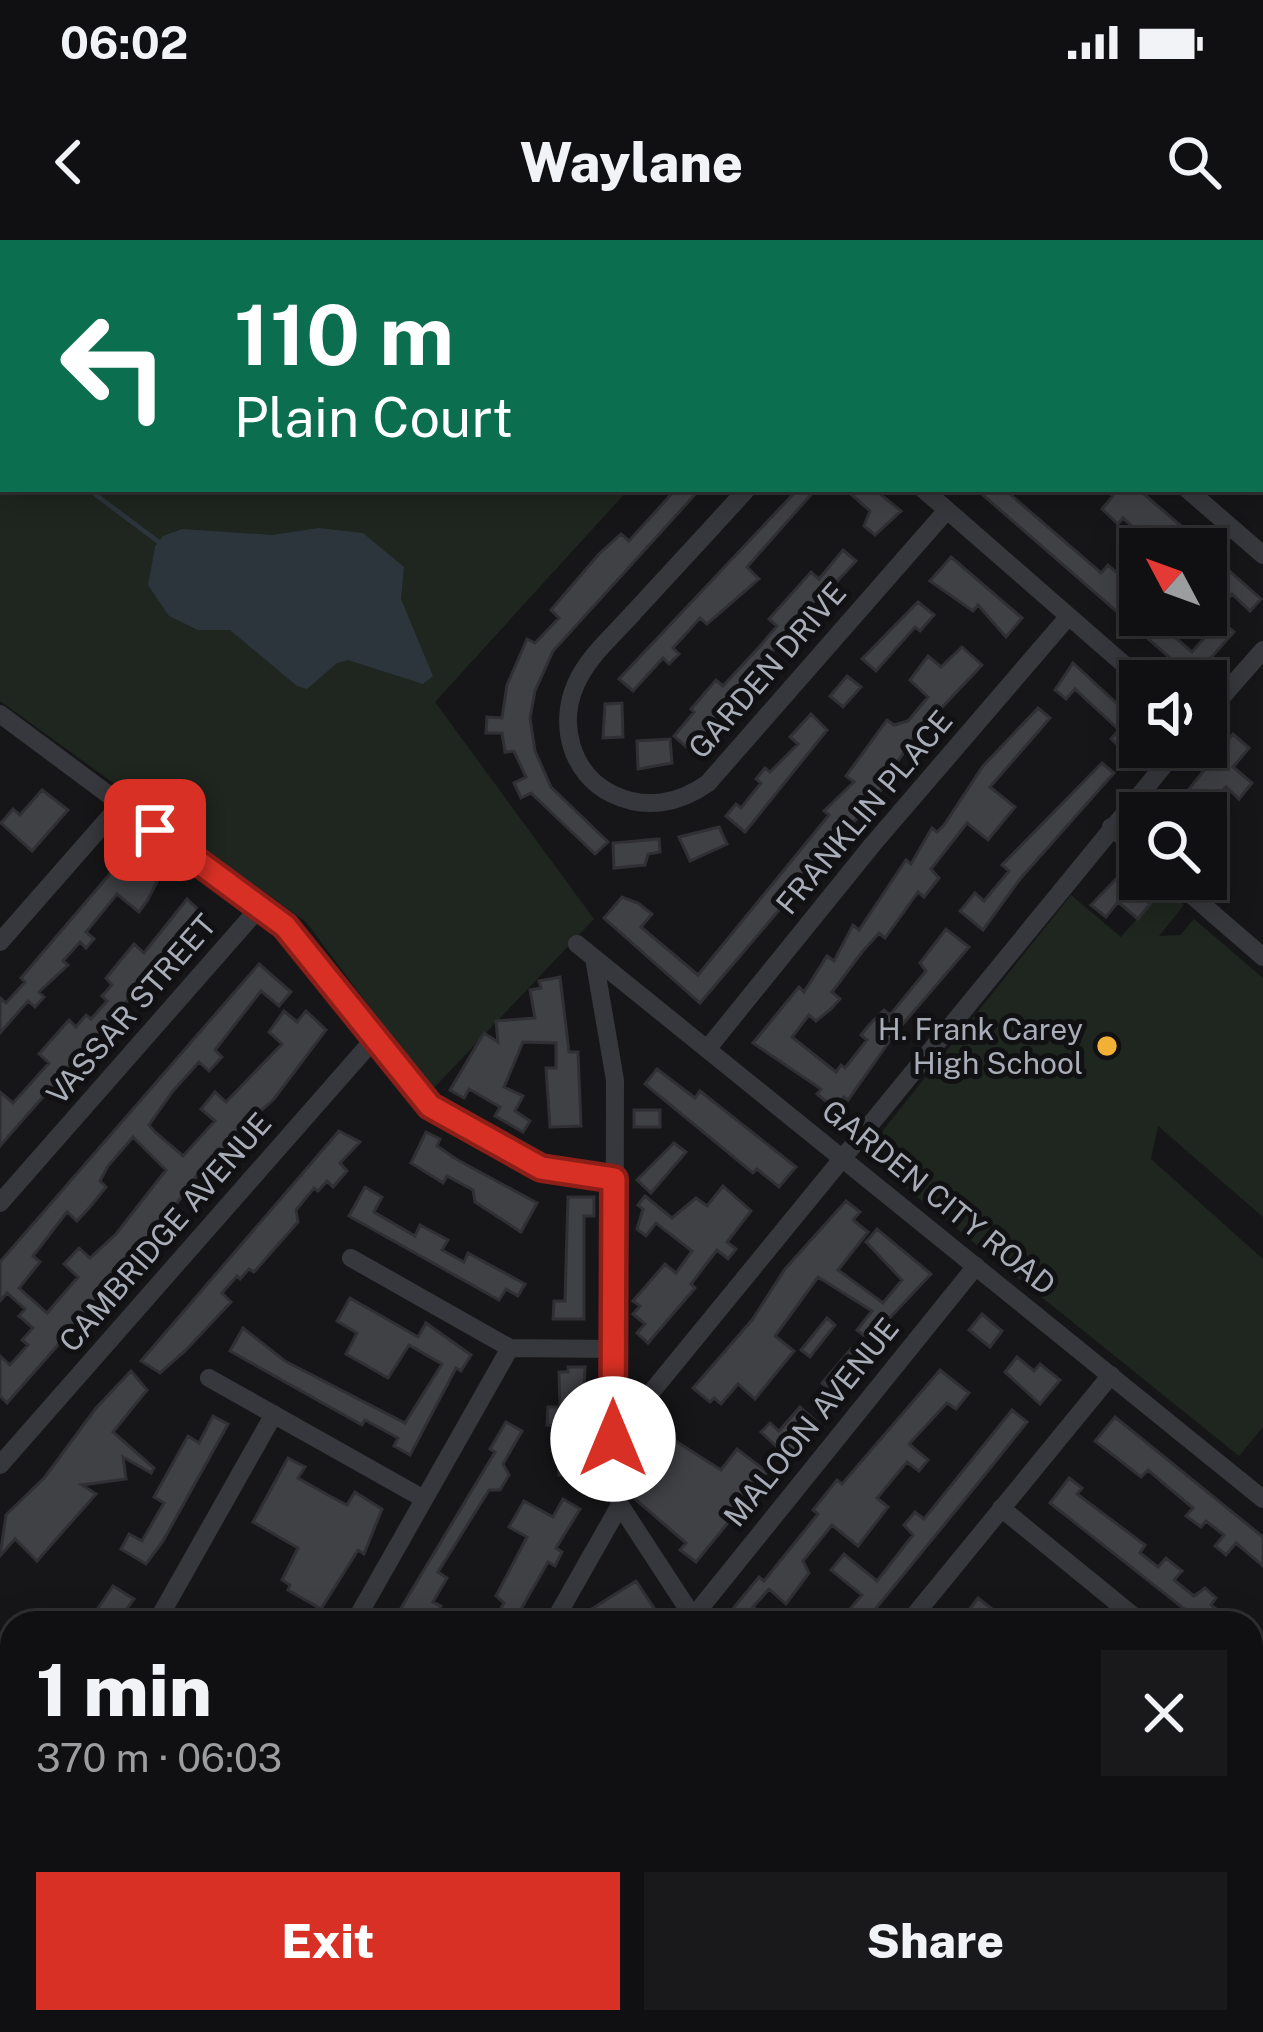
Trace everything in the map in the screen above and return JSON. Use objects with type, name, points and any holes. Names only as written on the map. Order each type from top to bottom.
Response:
[{"type":"street","name":"GARDEN DRIVE","points":[[744,492],[597,653],[574,688],[570,744],[577,761],[601,788],[651,804],[680,799],[708,783],[947,510]]},
{"type":"street","points":[[926,492],[1119,660]]},
{"type":"street","points":[[1190,492],[1263,555]]},
{"type":"street","name":"FRANKLIN PLACE","points":[[708,1048],[873,844],[1069,617]]},
{"type":"street","points":[[1227,692],[1263,650]]},
{"type":"street","points":[[0,714],[293,934],[430,1106],[541,1168],[614,1179]]},
{"type":"street","points":[[613,1439],[1161,768]]},
{"type":"street","points":[[0,941],[121,804]]},
{"type":"street","points":[[1111,827],[1119,834]]},
{"type":"street","points":[[1197,900],[1263,957]]},
{"type":"street","name":"VASSAR STREET","points":[[0,1203],[259,908]]},
{"type":"street","name":"GARDEN CITY ROAD","points":[[577,944],[1263,1499]]},
{"type":"street","points":[[594,958],[614,1079],[613,1439],[620,1505],[689,1611]]},
{"type":"street","name":"CAMBRIDGE AVENUE","points":[[0,1466],[375,1038]]},
{"type":"street","points":[[351,1258],[510,1348],[614,1349]]},
{"type":"street","name":"MALOON AVENUE","points":[[702,1611],[976,1266]]},
{"type":"street","points":[[361,1611],[510,1348]]},
{"type":"street","points":[[918,1611],[1111,1376]]},
{"type":"street","points":[[209,1378],[424,1499]]},
{"type":"street","points":[[163,1611],[274,1414]]},
{"type":"street","points":[[560,1611],[620,1505]]},
{"type":"street","points":[[1001,1508],[1127,1611]]},
{"type":"shaded area","points":[[0,492],[626,492],[435,702],[594,919],[432,1090],[306,922],[0,701]]},
{"type":"shaded area","points":[[318,528],[363,533],[404,567],[401,599],[433,676],[423,684],[348,660],[337,663],[307,689],[297,686],[230,630],[198,630],[169,616],[148,585],[155,547],[163,536],[182,529],[273,535]]},
{"type":"shaded area","name":"H. Frank Carey High School","points":[[1071,895],[1121,937],[1153,900],[1178,900],[1184,905],[1159,936],[1180,935],[1194,919],[1263,978],[1263,1217],[1158,1126],[1151,1159],[1263,1259],[1263,1427],[1239,1456],[864,1154]]},
{"type":"building","points":[[673,492],[697,492],[553,651],[535,691],[530,718],[535,751],[551,787],[608,842],[595,854],[531,793],[521,798],[514,783],[526,777],[514,751],[505,752],[502,733],[486,733],[487,717],[502,718],[507,685],[527,639],[535,643],[559,618],[551,610],[599,554],[621,534],[629,541]]},
{"type":"building","points":[[795,492],[813,492],[747,567],[759,579],[707,624],[700,618],[673,648],[679,654],[669,664],[663,658],[633,691],[619,679]]},
{"type":"building","points":[[848,492],[878,492],[901,511],[875,535],[864,526],[870,511]]},
{"type":"building","points":[[979,492],[1007,492],[1101,573],[1108,565],[1119,574],[1119,614]]},
{"type":"building","points":[[1108,492],[1141,492],[1183,528],[1134,528],[1123,518],[1118,524],[1102,509],[1113,496]]},
{"type":"building","points":[[843,550],[856,561],[765,659],[769,662],[691,751],[674,736],[694,712],[691,709],[716,680],[723,686],[761,645],[777,626],[769,619],[811,572],[819,579]]},
{"type":"building","points":[[951,557],[1022,618],[1006,637],[978,605],[973,611],[930,581]]},
{"type":"building","points":[[1227,569],[1261,599],[1250,611],[1232,594],[1227,600]]},
{"type":"building","points":[[918,602],[934,615],[920,631],[915,627],[876,671],[862,659]]},
{"type":"building","points":[[1227,626],[1234,632],[1209,660],[1172,660],[1145,636],[1173,636],[1192,652],[1206,636],[1227,636]]},
{"type":"building","points":[[962,647],[982,665],[914,737],[890,773],[893,776],[700,1003],[604,918],[622,897],[638,903],[652,914],[641,927],[698,975],[829,815],[824,811],[854,782],[846,776],[887,720],[894,725],[908,721],[928,697],[910,680],[928,656],[941,667]]},
{"type":"building","points":[[1073,663],[1119,706],[1119,730],[1075,689],[1066,699],[1055,690]]},
{"type":"building","points":[[847,676],[861,687],[843,707],[830,696]]},
{"type":"building","points":[[622,703],[623,737],[603,738],[605,704]]},
{"type":"building","points":[[1038,708],[1050,718],[990,787],[1015,807],[988,840],[967,823],[931,869],[939,878],[924,897],[918,892],[885,938],[879,933],[862,952],[832,992],[840,999],[831,1009],[816,1021],[809,1015],[792,1037],[836,1072],[841,1065],[845,1068],[867,1040],[861,1035],[869,1025],[884,1010],[890,1015],[926,971],[920,963],[946,929],[969,947],[896,1032],[848,1100],[844,1097],[834,1108],[817,1094],[821,1089],[753,1043],[799,987],[804,992],[827,956],[834,961],[853,925],[859,930],[906,860],[911,864],[932,828],[937,832],[944,825],[983,766]]},
{"type":"building","points":[[811,714],[827,730],[745,832],[726,816],[736,804],[741,808],[761,783],[756,779],[765,768],[770,772],[798,744],[790,737]]},
{"type":"building","points":[[1233,734],[1249,748],[1233,767],[1252,783],[1239,799],[1226,787],[1222,792],[1187,792],[1206,768],[1227,768],[1227,742]]},
{"type":"building","points":[[670,739],[672,763],[638,769],[637,741]]},
{"type":"building","points":[[1102,763],[1114,773],[1020,879],[983,930],[960,911],[975,893],[984,901],[1009,871],[1002,865]]},
{"type":"building","points":[[42,790],[68,810],[32,851],[1,823],[13,809],[20,815]]},
{"type":"building","points":[[719,827],[727,844],[690,861],[679,837]]},
{"type":"building","points":[[659,839],[660,852],[648,854],[645,865],[614,868],[613,843]]},
{"type":"building","points":[[127,854],[157,882],[147,901],[139,912],[117,894],[86,932],[94,939],[86,948],[80,942],[63,961],[68,965],[39,992],[44,997],[35,1007],[28,1001],[0,1033],[0,998],[6,1003],[25,982],[21,978]]},
{"type":"building","points":[[1117,878],[1119,900],[1150,904],[1138,919],[1118,902],[1106,917],[1091,905]]},
{"type":"building","points":[[187,899],[203,914],[0,1146],[0,1092],[13,1103],[49,1063],[39,1054],[69,1020],[76,1027],[86,1015],[91,1019],[107,1001],[102,996],[112,985],[106,978],[134,944],[144,953]]},
{"type":"building","points":[[259,964],[291,992],[279,1006],[261,991],[215,1050],[222,1057],[209,1071],[199,1062],[173,1091],[149,1125],[155,1132],[183,1156],[215,1121],[201,1109],[215,1092],[226,1102],[282,1044],[269,1032],[284,1011],[297,1022],[306,1011],[326,1030],[274,1099],[234,1135],[239,1140],[204,1179],[198,1174],[143,1250],[119,1277],[113,1271],[96,1290],[102,1295],[7,1403],[0,1396],[0,1356],[10,1365],[28,1345],[22,1340],[33,1328],[19,1316],[25,1309],[7,1293],[0,1301],[0,1262]],"holes":[[[133,1137],[166,1170],[116,1234],[90,1258],[79,1248],[64,1264],[78,1277],[47,1313],[19,1288],[40,1262],[33,1256],[67,1212],[77,1221],[106,1187],[100,1181],[108,1166]]]},
{"type":"building","points":[[560,977],[569,1052],[578,1052],[581,1126],[550,1127],[546,1068],[556,1068],[556,1043],[523,1042],[504,1087],[523,1096],[515,1111],[530,1121],[523,1132],[495,1116],[500,1107],[469,1089],[464,1098],[450,1090],[484,1033],[498,1042],[496,1021],[535,1018],[530,990],[541,988],[539,981]]},
{"type":"building","points":[[657,1069],[695,1098],[700,1091],[796,1167],[779,1187],[757,1169],[753,1173],[645,1084]]},
{"type":"building","points":[[634,1110],[660,1110],[660,1127],[634,1127]]},
{"type":"building","points":[[339,1131],[360,1142],[340,1163],[347,1171],[333,1187],[327,1181],[318,1191],[314,1188],[296,1210],[298,1222],[254,1272],[249,1269],[240,1279],[237,1276],[222,1293],[231,1302],[185,1351],[160,1373],[141,1361]]},
{"type":"building","points":[[426,1132],[440,1139],[437,1146],[456,1159],[537,1203],[521,1232],[475,1202],[473,1190],[447,1176],[443,1183],[411,1163]]},
{"type":"building","points":[[674,1143],[686,1152],[651,1193],[637,1180]]},
{"type":"building","points":[[723,1186],[751,1211],[727,1242],[736,1249],[728,1259],[717,1250],[691,1284],[695,1288],[648,1343],[637,1333],[645,1324],[633,1314],[640,1306],[633,1301],[665,1264],[676,1273],[692,1251],[656,1223],[646,1236],[637,1229],[643,1209],[638,1205],[645,1196],[672,1218],[696,1198],[707,1206]]},
{"type":"building","points":[[365,1187],[382,1197],[374,1212],[415,1236],[420,1225],[448,1240],[442,1250],[464,1262],[468,1253],[525,1284],[518,1296],[506,1289],[499,1300],[349,1216]]},
{"type":"building","points":[[568,1197],[594,1197],[594,1216],[584,1216],[584,1319],[553,1319],[554,1301],[565,1301]]},
{"type":"building","points":[[846,1201],[860,1212],[853,1220],[868,1232],[838,1270],[883,1303],[902,1280],[866,1242],[877,1229],[931,1274],[869,1340],[857,1330],[872,1311],[818,1277],[775,1336],[794,1351],[755,1399],[738,1384],[721,1404],[714,1398],[710,1402],[693,1388],[752,1320],[785,1269]]},
{"type":"building","points":[[350,1298],[418,1337],[426,1323],[471,1355],[461,1371],[456,1368],[410,1455],[394,1446],[398,1438],[365,1420],[362,1425],[230,1351],[243,1328],[285,1361],[405,1423],[442,1364],[409,1345],[388,1378],[346,1354],[357,1333],[337,1321]]},
{"type":"building","points":[[982,1314],[1002,1331],[990,1347],[969,1330]]},
{"type":"building","points":[[827,1318],[835,1325],[810,1357],[801,1350]]},
{"type":"building","points":[[851,1349],[869,1364],[839,1397],[822,1383]]},
{"type":"building","points":[[1017,1357],[1034,1371],[1040,1364],[1060,1380],[1040,1404],[1005,1372]]},
{"type":"building","points":[[568,1367],[585,1367],[580,1475],[559,1475],[560,1426],[547,1425],[548,1407],[560,1407],[559,1372],[568,1372]]},
{"type":"building","points":[[940,1370],[969,1393],[956,1409],[947,1403],[909,1444],[928,1460],[919,1471],[907,1462],[877,1498],[888,1507],[858,1546],[832,1525],[803,1561],[809,1573],[786,1604],[769,1589],[753,1607],[758,1611],[731,1611],[759,1577],[764,1581],[818,1514],[813,1510],[837,1480],[842,1484]]},
{"type":"building","points":[[131,1371],[147,1390],[113,1432],[154,1468],[151,1473],[123,1457],[126,1479],[82,1485],[96,1494],[37,1561],[15,1539],[0,1556],[6,1515],[45,1477],[96,1408]]},
{"type":"building","points":[[800,1407],[820,1425],[791,1460],[761,1432],[770,1423],[779,1431]]},
{"type":"building","points":[[1012,1410],[1027,1422],[874,1611],[848,1611],[862,1595],[831,1570],[844,1554],[877,1581],[913,1535],[904,1525],[915,1512],[924,1519]]},
{"type":"building","points":[[213,1416],[228,1424],[146,1564],[121,1549],[129,1534],[142,1541],[164,1503],[154,1497],[188,1436],[199,1443]]},
{"type":"building","points":[[1115,1417],[1263,1537],[1263,1566],[1236,1543],[1226,1555],[1215,1546],[1224,1535],[1206,1521],[1201,1527],[1186,1516],[1193,1508],[1148,1470],[1141,1477],[1095,1441]]},
{"type":"building","points":[[506,1422],[522,1431],[503,1464],[509,1475],[500,1490],[489,1490],[438,1572],[447,1578],[433,1602],[441,1606],[438,1611],[399,1611],[495,1452],[490,1449]]},
{"type":"building","points":[[660,1431],[721,1470],[737,1449],[767,1472],[743,1502],[754,1511],[745,1521],[736,1513],[696,1562],[680,1550],[686,1543],[634,1498],[640,1491],[633,1485],[658,1456],[646,1447]]},
{"type":"building","points":[[288,1458],[305,1467],[298,1478],[326,1494],[347,1505],[355,1492],[382,1509],[364,1554],[358,1550],[321,1609],[288,1590],[290,1585],[282,1580],[298,1548],[253,1522]]},
{"type":"building","points":[[1069,1478],[1082,1488],[1077,1494],[1145,1545],[1140,1553],[1158,1567],[1166,1558],[1182,1571],[1174,1580],[1194,1596],[1205,1588],[1216,1598],[1211,1605],[1219,1611],[1187,1611],[1050,1503]]},
{"type":"building","points":[[563,1499],[580,1509],[556,1548],[562,1552],[555,1566],[548,1562],[520,1611],[499,1611],[504,1603],[496,1596],[527,1537],[509,1527],[524,1501],[553,1517]]},
{"type":"building","points":[[636,1581],[656,1611],[591,1611]]},
{"type":"building","points":[[113,1586],[134,1599],[125,1611],[96,1611]]},
{"type":"building","points":[[978,1598],[995,1611],[968,1611]]},
{"type":"waterway","points":[[92,492],[160,543]]},
{"type":"place","name":"H. Frank Carey High School","points":[[1107,1046]]},
{"type":"route","points":[[155,830],[285,926],[430,1106],[541,1168],[614,1179],[613,1439]]}]
